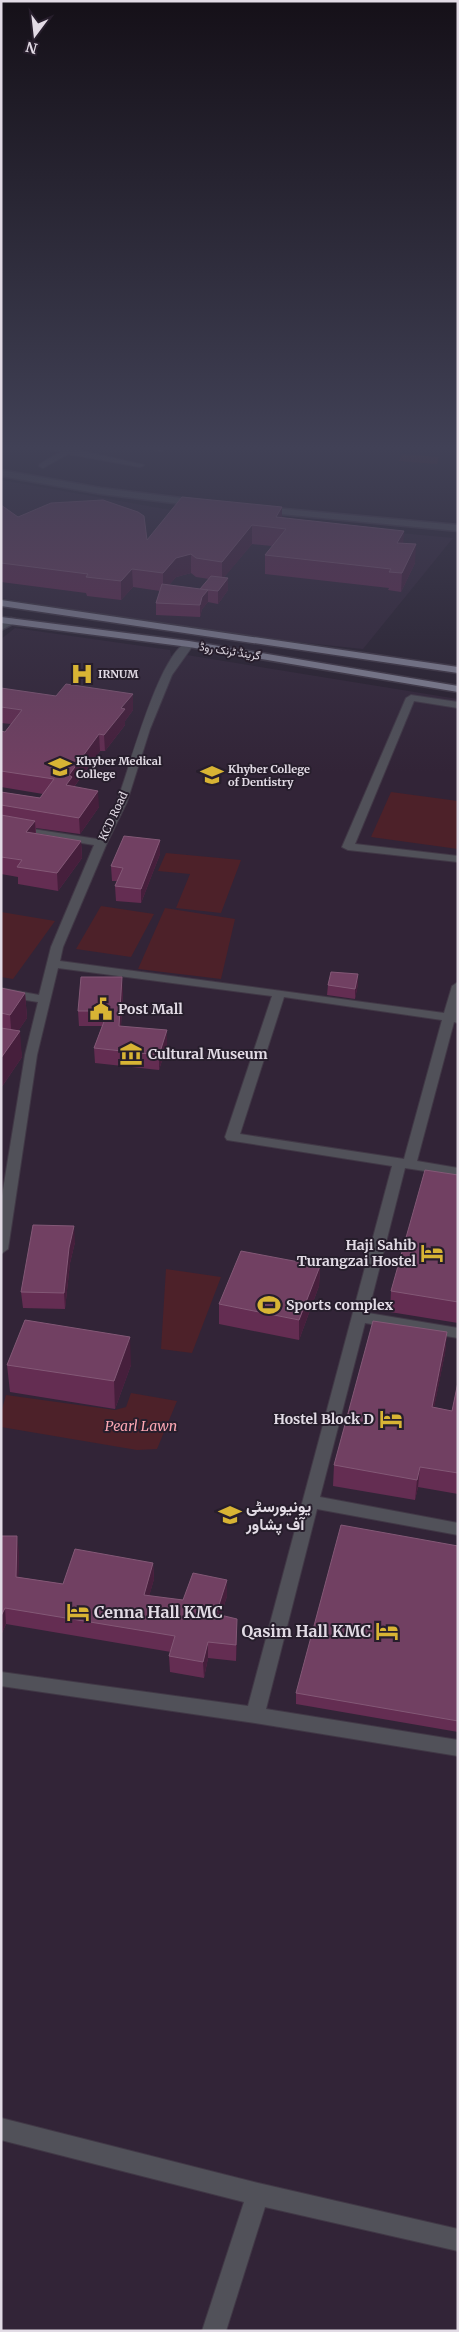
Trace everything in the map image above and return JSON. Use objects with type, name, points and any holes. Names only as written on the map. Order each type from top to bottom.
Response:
[{"type":"highway","name":"گرینڈ ٹرنک روڈ","points":[[1,603],[458,670]]},
{"type":"highway","name":"گرینڈ ٹرنک روڈ","points":[[6,621],[189,644],[458,689]]},
{"type":"highway","points":[[388,660],[441,670],[450,673],[454,678],[452,681],[444,683],[402,680]]},
{"type":"street","points":[[1,627],[6,621]]},
{"type":"street","name":"KCD Road","points":[[1,1249],[31,1056],[57,947],[101,843],[122,802],[145,729],[167,675],[189,644]]},
{"type":"street","points":[[458,705],[410,698],[348,846],[458,859]]},
{"type":"street","points":[[1,827],[101,843]]},
{"type":"street","points":[[54,964],[453,1018]]},
{"type":"street","points":[[255,1715],[359,1317],[405,1164],[453,1018],[458,986]]},
{"type":"street","points":[[1,992],[44,999]]},
{"type":"street","points":[[279,993],[232,1137],[458,1172]]},
{"type":"street","points":[[359,1317],[458,1333]]},
{"type":"street","points":[[312,1502],[458,1529]]},
{"type":"street","points":[[1,1679],[255,1715],[458,1748]]},
{"type":"street","points":[[1,2129],[258,2194],[458,2240]]},
{"type":"street","points":[[214,2331],[258,2194]]},
{"type":"shaded area","points":[[1,554],[440,554],[363,649],[203,632],[1,598]]},
{"type":"shaded area","name":"یونیورسٹی آف پشاور","points":[[15,628],[170,650],[171,656],[183,658],[187,655],[458,699],[458,2331],[1,2331],[1,639]]},
{"type":"green space","points":[[391,792],[458,801],[458,849],[371,837]]},
{"type":"green space","points":[[166,853],[241,860],[221,913],[176,908],[190,874],[158,871]]},
{"type":"green space","points":[[101,906],[154,914],[131,957],[76,949]]},
{"type":"green space","points":[[165,908],[235,919],[221,979],[138,969]]},
{"type":"green space","points":[[1,912],[55,921],[13,979],[1,977]]},
{"type":"green space","points":[[166,1269],[221,1277],[192,1353],[161,1349]]},
{"type":"green space","name":"Pearl Lawn","points":[[131,1393],[177,1401],[157,1449],[137,1450],[1,1427],[1,1413],[6,1395],[115,1410],[126,1407]]},
{"type":"building","points":[[1,554],[229,554],[222,562],[196,558],[191,554],[176,558],[163,573],[132,569],[121,581],[86,577],[88,574],[1,563]]},
{"type":"building","points":[[411,554],[402,573],[389,572],[391,569],[265,555]]},
{"type":"building","points":[[211,576],[228,578],[218,591],[200,589]]},
{"type":"building","points":[[162,584],[208,590],[202,597],[200,605],[156,603]]},
{"type":"building","points":[[66,684],[133,694],[121,708],[125,709],[104,735],[99,734],[69,775],[72,777],[66,785],[98,791],[79,818],[1,805],[1,792],[40,798],[54,779],[1,771],[1,731],[5,732],[22,710],[1,707],[1,688],[56,696]]},
{"type":"building","points":[[1,815],[35,821],[26,832],[81,841],[57,873],[17,867],[22,860],[1,857]]},
{"type":"building","points":[[124,836],[160,840],[141,889],[115,886],[123,868],[111,866]]},
{"type":"building","points":[[331,972],[358,974],[355,989],[328,985]]},
{"type":"building","points":[[81,977],[122,977],[119,1026],[167,1030],[159,1055],[94,1048],[108,1011],[78,1011]]},
{"type":"building","points":[[1,988],[25,993],[10,1015],[1,1013]]},
{"type":"building","points":[[1,1028],[20,1031],[1,1058]]},
{"type":"building","name":"Haji Sahib Turangzai Hostel","points":[[425,1170],[458,1175],[458,1302],[391,1291]]},
{"type":"building","points":[[33,1225],[74,1226],[69,1248],[64,1293],[21,1292]]},
{"type":"building","points":[[241,1251],[320,1266],[299,1320],[219,1304]]},
{"type":"building","points":[[25,1320],[130,1337],[114,1381],[7,1365]]},
{"type":"building","name":"Hostel Block D","points":[[373,1321],[447,1332],[432,1407],[452,1411],[458,1382],[458,1473],[420,1467],[417,1480],[334,1465]]},
{"type":"building","name":"Qasim Hall KMC","points":[[341,1525],[458,1546],[458,1721],[296,1693]]},
{"type":"building","name":"Cenna Hall KMC","points":[[1,1536],[17,1536],[16,1577],[63,1584],[75,1549],[153,1563],[144,1595],[183,1600],[193,1573],[227,1580],[216,1614],[237,1619],[236,1645],[208,1642],[203,1662],[169,1656],[175,1636],[5,1608],[1,1616]]},
{"type":"place","name":"IRNUM","points":[[82,674]]},
{"type":"place","name":"Khyber Medical College","points":[[60,767]]},
{"type":"place","name":"Khyber College of Dentistry","points":[[212,775]]},
{"type":"place","name":"Post Mall","points":[[101,1009]]},
{"type":"place","name":"Cultural Museum","points":[[131,1054]]},
{"type":"place","name":"Haji Sahib Turangzai Hostel","points":[[432,1253]]},
{"type":"place","name":"Sports complex","points":[[269,1305]]},
{"type":"place","name":"Hostel Block D","points":[[391,1419]]},
{"type":"place","name":"یونیورسٹی آف پشاور","points":[[230,1515]]},
{"type":"place","name":"Cenna Hall KMC","points":[[78,1612]]},
{"type":"place","name":"Qasim Hall KMC","points":[[387,1631]]}]
